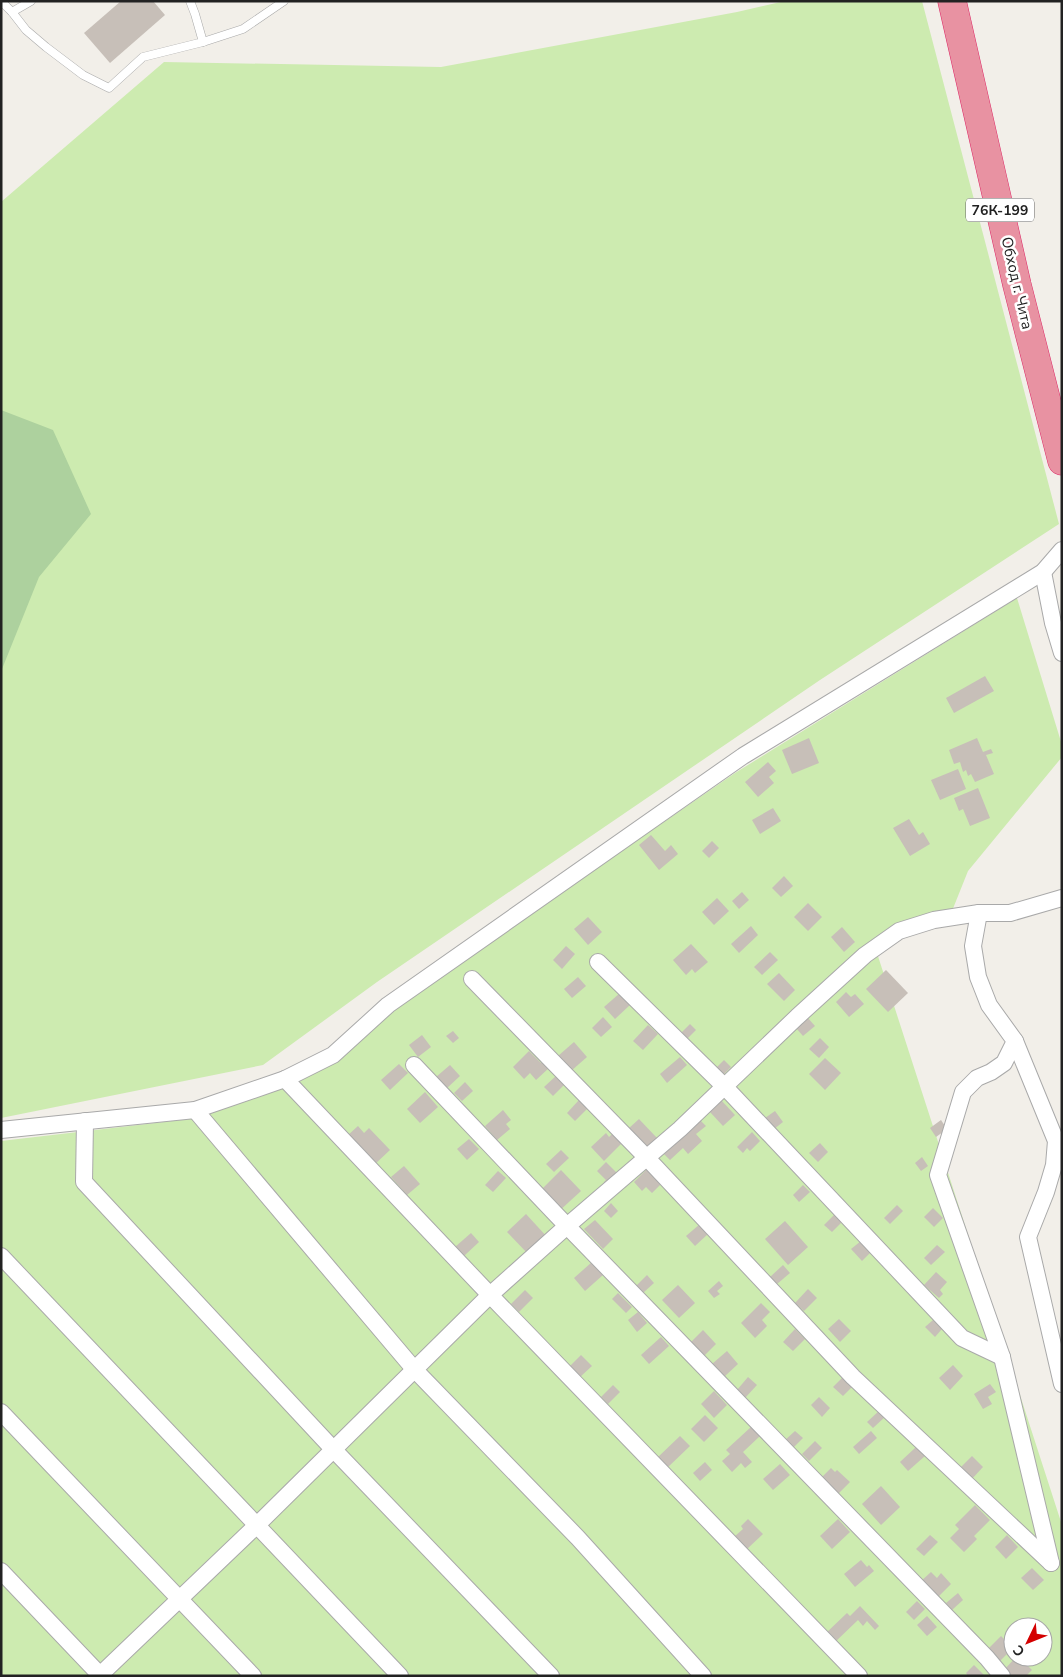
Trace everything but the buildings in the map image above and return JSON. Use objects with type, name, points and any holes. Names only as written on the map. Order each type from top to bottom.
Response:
[{"type":"highway","name":"Обход г. Чита","points":[[952,1],[1017,285],[1062,461]]},
{"type":"street","points":[[1,1130],[195,1110],[285,1079],[333,1055],[388,1005],[743,756],[1043,572],[1062,550]]},
{"type":"street","points":[[1043,572],[1053,623],[1062,654]]},
{"type":"street","points":[[1,1570],[100,1675],[257,1525],[490,1295],[647,1158],[865,955],[899,931],[934,920],[979,913],[1010,913],[1062,898]]},
{"type":"street","points":[[979,913],[973,946],[978,977],[990,1005],[1015,1040],[1056,1142],[1054,1165],[1046,1192],[1028,1237],[1062,1384]]},
{"type":"street","points":[[598,962],[725,1087],[962,1338],[1002,1357]]},
{"type":"street","points":[[472,979],[647,1158],[853,1377],[1051,1563],[1002,1357],[938,1175],[963,1092],[976,1078],[991,1072],[1004,1063],[1015,1040]]},
{"type":"street","points":[[414,1065],[567,1226],[974,1644],[1002,1676]]},
{"type":"street","points":[[285,1079],[490,1295],[859,1676]]},
{"type":"street","points":[[195,1110],[414,1369],[578,1538],[703,1676]]},
{"type":"street","points":[[85,1122],[84,1182],[333,1449],[551,1676]]},
{"type":"street","points":[[1,1256],[400,1676]]},
{"type":"street","points":[[1,1412],[253,1676]]},
{"type":"lane","points":[[1,1],[26,30],[46,47],[84,74],[109,88],[143,56],[203,42],[243,29],[284,1]]},
{"type":"lane","points":[[12,12],[31,1]]},
{"type":"lane","points":[[190,1],[203,42]]},
{"type":"green space","points":[[785,1],[922,1],[1059,524],[820,680],[377,982],[263,1065],[1,1118],[1,202],[164,62],[441,67],[737,12]]},
{"type":"green space","points":[[1,410],[53,430],[91,514],[39,577],[2,669]]},
{"type":"green space","points":[[1017,598],[1062,745],[1062,757],[968,871],[952,911],[876,950],[1062,1525],[1062,1676],[1,1676],[1,1141],[198,1118],[260,1094],[389,1011],[735,773]]}]
